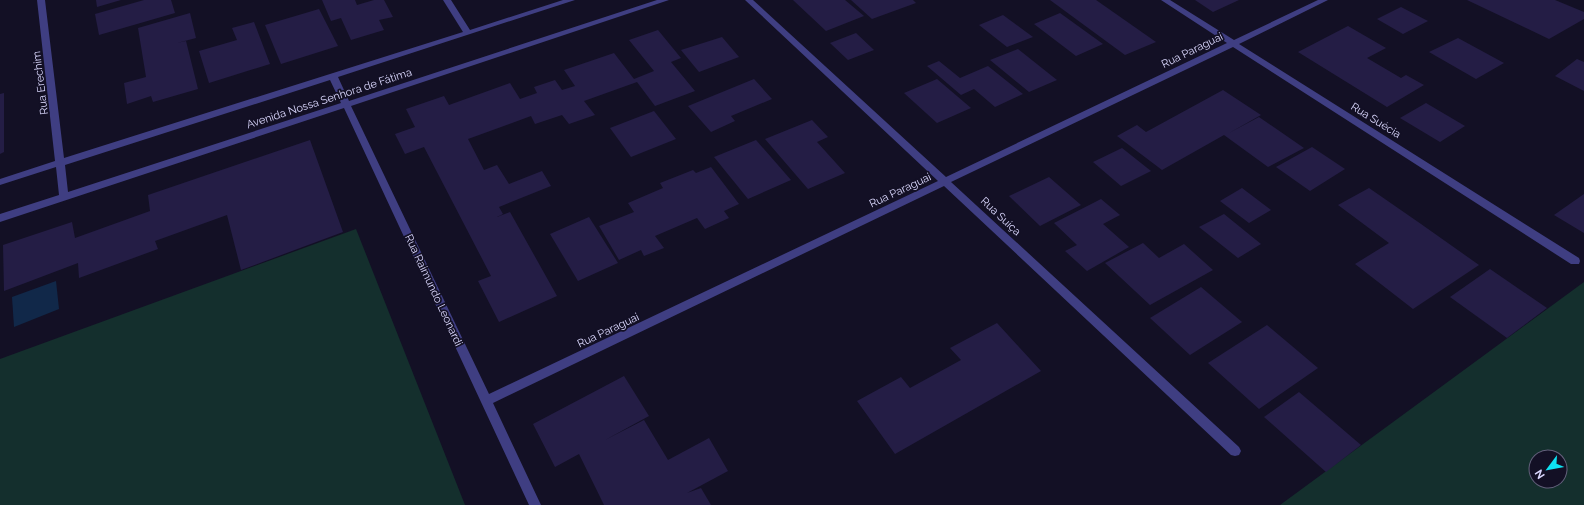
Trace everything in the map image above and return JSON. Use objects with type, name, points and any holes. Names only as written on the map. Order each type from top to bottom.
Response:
[{"type":"street","name":"Rua Erechim","points":[[41,0],[64,198]]},
{"type":"street","points":[[447,0],[468,33]]},
{"type":"street","name":"Avenida Nossa Senhora de Fátima","points":[[0,182],[571,0]]},
{"type":"street","name":"Avenida Nossa Senhora de Fátima","points":[[0,218],[665,0]]},
{"type":"street","name":"Rua Suiça","points":[[750,0],[1235,451]]},
{"type":"street","name":"Rua Suécia","points":[[1165,0],[1575,261]]},
{"type":"street","name":"Rua Paraguai","points":[[486,401],[1324,0]]},
{"type":"street","name":"Rua Raimundo Leonardi","points":[[333,76],[348,104],[536,505]]},
{"type":"green space","points":[[356,229],[465,505],[0,505],[0,359]]},
{"type":"green space","points":[[1584,282],[1584,505],[1280,505]]},
{"type":"water","points":[[56,281],[59,309],[14,327],[12,297]]},
{"type":"building","points":[[96,0],[121,0],[97,7]]},
{"type":"building","points":[[144,0],[171,0],[175,13],[99,35],[95,14]]},
{"type":"building","points":[[322,0],[355,0],[357,5],[374,0],[384,0],[393,17],[379,20],[384,30],[351,40],[341,18],[331,21]]},
{"type":"building","points":[[793,0],[845,0],[864,16],[826,31]]},
{"type":"building","points":[[851,0],[913,0],[916,3],[872,19]]},
{"type":"building","points":[[1050,0],[1096,0],[1156,42],[1125,55]]},
{"type":"building","points":[[1195,0],[1239,0],[1213,12]]},
{"type":"building","points":[[1467,0],[1555,0],[1584,12],[1584,19],[1549,39]]},
{"type":"building","points":[[1401,7],[1428,21],[1403,34],[1377,19]]},
{"type":"building","points":[[319,9],[338,46],[281,64],[265,25]]},
{"type":"building","points":[[190,13],[196,38],[177,43],[186,41],[198,89],[153,102],[151,96],[127,104],[124,83],[146,77],[138,28]]},
{"type":"building","points":[[1060,13],[1103,44],[1076,56],[1034,24]]},
{"type":"building","points":[[1003,15],[1033,37],[1007,47],[979,25]]},
{"type":"building","points":[[254,22],[270,64],[209,83],[199,51],[237,40],[232,28]]},
{"type":"building","points":[[1348,26],[1386,48],[1367,58],[1401,78],[1406,75],[1424,85],[1387,107],[1298,52]]},
{"type":"building","points":[[658,30],[681,58],[671,62],[695,91],[655,106],[637,82],[584,101],[595,115],[569,124],[562,115],[535,124],[531,116],[468,139],[484,170],[497,165],[509,184],[542,171],[551,186],[499,207],[503,214],[497,217],[510,212],[557,296],[499,322],[478,281],[491,276],[424,147],[405,154],[395,134],[415,127],[406,109],[444,96],[449,105],[510,83],[520,99],[537,93],[534,87],[555,80],[562,90],[575,86],[564,70],[614,53],[634,79],[654,71],[629,40]]},
{"type":"building","points":[[856,33],[874,50],[848,60],[830,43]]},
{"type":"building","points":[[722,37],[739,57],[699,72],[681,50]]},
{"type":"building","points":[[1458,38],[1504,63],[1476,79],[1429,52]]},
{"type":"building","points":[[1018,49],[1057,80],[1029,92],[990,60]]},
{"type":"building","points":[[1577,59],[1584,62],[1584,91],[1555,76]]},
{"type":"building","points":[[939,61],[960,78],[988,66],[1023,94],[995,107],[974,89],[961,95],[927,66]]},
{"type":"building","points":[[754,79],[772,99],[731,116],[735,121],[711,132],[688,106]]},
{"type":"building","points":[[937,79],[971,108],[937,123],[904,93]]},
{"type":"building","points":[[1223,90],[1261,115],[1229,133],[1259,117],[1304,148],[1268,167],[1224,135],[1162,170],[1117,136],[1137,125],[1146,132]]},
{"type":"building","points":[[4,93],[4,152],[0,154],[0,94]]},
{"type":"building","points":[[1426,103],[1465,126],[1440,142],[1400,118]]},
{"type":"building","points":[[654,111],[676,139],[631,157],[610,128]]},
{"type":"building","points":[[812,120],[828,137],[817,142],[845,173],[808,189],[765,139]]},
{"type":"building","points":[[310,140],[343,232],[241,270],[227,215],[155,241],[158,249],[79,278],[78,263],[4,291],[3,245],[72,222],[75,238],[150,211],[148,195]]},
{"type":"building","points":[[756,140],[791,180],[748,199],[714,157]]},
{"type":"building","points":[[1312,147],[1345,169],[1310,191],[1276,167]]},
{"type":"building","points":[[1122,148],[1151,171],[1121,186],[1093,162]]},
{"type":"building","points":[[711,167],[739,204],[724,211],[729,218],[705,229],[697,218],[655,236],[664,248],[644,256],[641,250],[619,260],[599,226],[634,212],[628,203],[663,188],[660,183],[693,170],[696,173]]},
{"type":"building","points":[[1049,177],[1081,205],[1040,226],[1009,196]]},
{"type":"building","points":[[1242,188],[1271,210],[1249,223],[1220,201]]},
{"type":"building","points":[[1369,188],[1479,265],[1413,309],[1355,264],[1389,243],[1338,205]]},
{"type":"building","points":[[1584,194],[1584,233],[1554,215]]},
{"type":"building","points":[[1101,199],[1120,215],[1103,224],[1129,247],[1087,271],[1065,251],[1077,245],[1054,223]]},
{"type":"building","points":[[1224,214],[1261,244],[1238,258],[1199,227]]},
{"type":"building","points":[[589,217],[618,263],[578,281],[550,234]]},
{"type":"building","points":[[1143,243],[1159,258],[1184,244],[1213,270],[1150,305],[1105,263]]},
{"type":"building","points":[[1490,269],[1547,308],[1507,338],[1450,297]]},
{"type":"building","points":[[1201,287],[1242,322],[1190,355],[1150,318]]},
{"type":"building","points":[[997,323],[1041,371],[895,454],[857,401],[901,377],[910,388],[961,360],[950,348]]},
{"type":"building","points":[[1267,325],[1318,368],[1259,409],[1208,363]]},
{"type":"building","points":[[624,376],[649,416],[605,440],[644,420],[668,460],[709,438],[728,471],[687,493],[701,488],[711,505],[604,505],[579,454],[555,467],[533,424]]},
{"type":"building","points":[[1299,392],[1361,445],[1326,472],[1264,417]]}]
